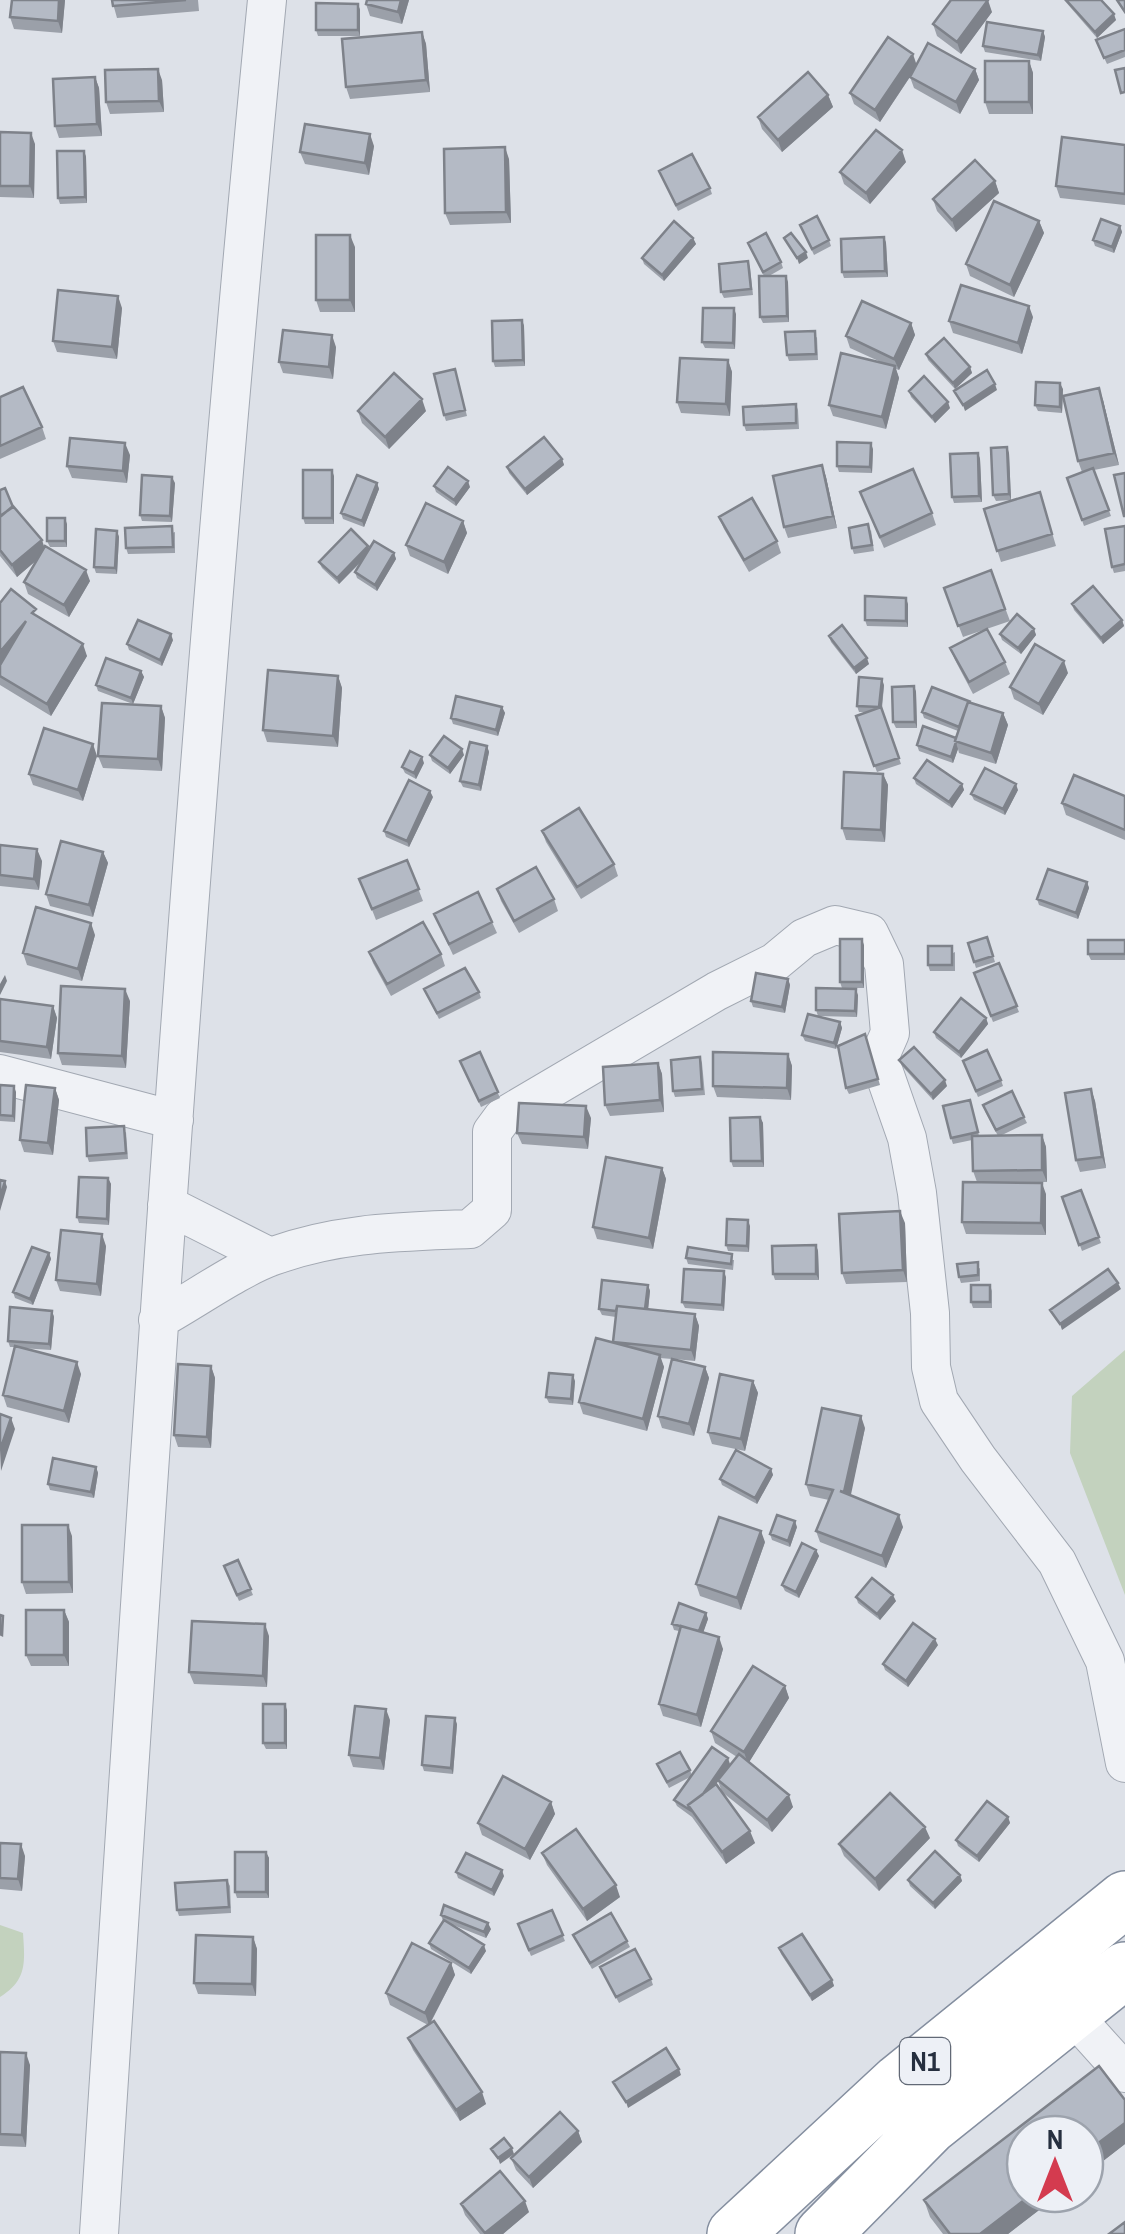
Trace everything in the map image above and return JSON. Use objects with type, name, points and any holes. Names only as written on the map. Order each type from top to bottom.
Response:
[{"type":"highway","name":"N1","points":[[735,2234],[899,2082],[1125,1898]]},
{"type":"highway","name":"N1","points":[[823,2234],[930,2126],[1125,1970]]},
{"type":"street","points":[[100,2234],[158,1320],[236,322],[267,0]]},
{"type":"street","points":[[158,1320],[270,1257],[346,1236],[470,1229],[492,1210],[492,1132],[503,1117],[718,991],[775,962],[804,938],[834,925],[869,933],[884,964],[890,1033],[879,1058],[907,1138],[918,1193],[930,1313],[931,1367],[940,1401],[978,1459],[1057,1562],[1105,1662],[1125,1763]]},
{"type":"street","points":[[0,1074],[174,1120]]},
{"type":"street","points":[[167,1205],[270,1257]]},
{"type":"street","points":[[1071,2013],[1125,2074]]},
{"type":"green space","points":[[1125,1350],[1125,1595],[1070,1453],[1072,1396]]},
{"type":"green space","points":[[0,1925],[23,1933],[24,1953],[20,1977],[0,1997]]},
{"type":"building","points":[[12,0],[59,0],[58,21],[10,17]]},
{"type":"building","points":[[112,0],[186,0],[113,6]]},
{"type":"building","points":[[367,0],[401,0],[398,12],[366,4]]},
{"type":"building","points":[[951,0],[988,0],[957,42],[933,24]]},
{"type":"building","points":[[1066,0],[1101,0],[1114,14],[1095,32]]},
{"type":"building","points":[[316,3],[358,4],[358,30],[316,30]]},
{"type":"building","points":[[987,22],[1043,31],[1038,55],[983,46]]},
{"type":"building","points":[[1125,29],[1125,50],[1104,58],[1096,40]]},
{"type":"building","points":[[422,32],[426,80],[346,87],[342,39]]},
{"type":"building","points":[[888,37],[913,54],[875,110],[850,93]]},
{"type":"building","points":[[928,43],[975,69],[956,102],[910,77]]},
{"type":"building","points":[[985,61],[1029,61],[1029,102],[985,102]]},
{"type":"building","points":[[1125,68],[1125,92],[1121,93],[1115,70]]},
{"type":"building","points":[[158,69],[159,101],[106,102],[105,70]]},
{"type":"building","points":[[808,72],[828,95],[778,140],[758,117]]},
{"type":"building","points":[[95,77],[97,124],[55,126],[53,79]]},
{"type":"building","points":[[305,124],[370,134],[365,163],[300,152]]},
{"type":"building","points":[[876,130],[902,150],[866,193],[840,172]]},
{"type":"building","points":[[0,132],[31,133],[30,186],[0,186]]},
{"type":"building","points":[[1062,137],[1125,145],[1125,194],[1056,186]]},
{"type":"building","points":[[505,147],[506,212],[445,213],[444,149]]},
{"type":"building","points":[[57,151],[84,151],[85,197],[58,198]]},
{"type":"building","points":[[692,154],[710,188],[676,205],[659,171]]},
{"type":"building","points":[[975,160],[995,181],[952,220],[933,199]]},
{"type":"building","points":[[994,201],[1039,221],[1010,285],[966,264]]},
{"type":"building","points":[[817,216],[829,240],[812,249],[800,225]]},
{"type":"building","points":[[1101,219],[1120,226],[1112,247],[1093,240]]},
{"type":"building","points":[[674,221],[693,238],[662,275],[642,258]]},
{"type":"building","points":[[766,233],[781,262],[763,272],[748,243]]},
{"type":"building","points":[[791,233],[806,252],[797,258],[784,238]]},
{"type":"building","points":[[316,235],[350,235],[350,300],[316,300]]},
{"type":"building","points":[[884,237],[885,271],[842,272],[841,239]]},
{"type":"building","points":[[748,261],[751,289],[721,292],[719,264]]},
{"type":"building","points":[[759,276],[786,276],[787,316],[760,317]]},
{"type":"building","points":[[961,285],[1029,306],[1018,343],[949,321]]},
{"type":"building","points":[[58,290],[118,296],[112,347],[53,341]]},
{"type":"building","points":[[862,301],[911,323],[894,359],[846,336]]},
{"type":"building","points":[[703,308],[734,308],[733,343],[702,342]]},
{"type":"building","points":[[522,320],[523,360],[493,361],[492,321]]},
{"type":"building","points":[[283,330],[332,335],[329,367],[279,362]]},
{"type":"building","points":[[815,331],[816,354],[787,355],[785,332]]},
{"type":"building","points":[[944,338],[970,367],[953,383],[926,354]]},
{"type":"building","points":[[841,353],[895,366],[882,417],[829,405]]},
{"type":"building","points":[[680,358],[728,360],[726,404],[677,402]]},
{"type":"building","points":[[455,369],[465,410],[444,415],[434,374]]},
{"type":"building","points":[[987,370],[995,384],[963,405],[954,391]]},
{"type":"building","points":[[394,373],[422,399],[385,437],[358,411]]},
{"type":"building","points":[[924,376],[948,402],[932,417],[909,391]]},
{"type":"building","points":[[1036,382],[1060,383],[1060,407],[1035,405]]},
{"type":"building","points":[[23,387],[42,427],[0,446],[0,397]]},
{"type":"building","points":[[1099,388],[1114,453],[1078,461],[1063,396]]},
{"type":"building","points":[[796,404],[796,423],[744,425],[743,407]]},
{"type":"building","points":[[544,437],[562,459],[525,489],[507,467]]},
{"type":"building","points":[[70,438],[125,443],[123,471],[67,466]]},
{"type":"building","points":[[837,442],[871,443],[870,467],[837,466]]},
{"type":"building","points":[[1007,447],[1009,494],[993,495],[991,448]]},
{"type":"building","points":[[978,453],[979,496],[952,497],[950,454]]},
{"type":"building","points":[[822,465],[833,516],[784,527],[773,476]]},
{"type":"building","points":[[448,467],[468,481],[454,500],[434,486]]},
{"type":"building","points":[[1093,468],[1109,510],[1082,520],[1067,478]]},
{"type":"building","points":[[913,469],[932,513],[880,537],[860,492]]},
{"type":"building","points":[[303,470],[332,470],[332,518],[303,518]]},
{"type":"building","points":[[1125,473],[1125,516],[1124,516],[1114,475]]},
{"type":"building","points":[[142,475],[172,477],[170,516],[140,515]]},
{"type":"building","points":[[357,475],[377,483],[362,521],[341,513]]},
{"type":"building","points":[[5,488],[13,507],[0,516],[0,490]]},
{"type":"building","points":[[1040,492],[1052,534],[997,551],[984,509]]},
{"type":"building","points":[[752,498],[777,541],[744,560],[719,517]]},
{"type":"building","points":[[426,503],[463,521],[444,562],[406,545]]},
{"type":"building","points":[[13,506],[42,540],[12,565],[0,550],[0,517]]},
{"type":"building","points":[[47,518],[65,518],[65,541],[47,541]]},
{"type":"building","points":[[868,524],[872,545],[852,548],[849,528]]},
{"type":"building","points":[[172,526],[173,547],[126,548],[125,528]]},
{"type":"building","points":[[1125,526],[1125,564],[1112,567],[1105,529]]},
{"type":"building","points":[[96,529],[117,531],[115,568],[94,567]]},
{"type":"building","points":[[351,529],[368,546],[337,578],[319,562]]},
{"type":"building","points":[[374,541],[394,553],[375,585],[355,572]]},
{"type":"building","points":[[45,546],[86,570],[64,605],[24,582]]},
{"type":"building","points":[[991,570],[1005,609],[958,626],[944,588]]},
{"type":"building","points":[[1093,586],[1122,620],[1101,638],[1072,604]]},
{"type":"building","points":[[11,589],[36,609],[32,613],[83,644],[47,704],[0,676],[0,665],[26,621],[0,652],[0,603]]},
{"type":"building","points":[[865,596],[906,598],[906,621],[865,620]]},
{"type":"building","points":[[1017,614],[1034,629],[1018,648],[1000,634]]},
{"type":"building","points":[[138,620],[171,634],[160,660],[127,644]]},
{"type":"building","points":[[842,625],[867,658],[854,668],[829,636]]},
{"type":"building","points":[[987,629],[1005,662],[969,682],[950,648]]},
{"type":"building","points":[[1035,644],[1064,661],[1039,704],[1010,687]]},
{"type":"building","points":[[106,658],[141,671],[131,698],[96,685]]},
{"type":"building","points":[[268,670],[338,676],[333,736],[263,730]]},
{"type":"building","points":[[859,677],[882,679],[879,707],[857,706]]},
{"type":"building","points":[[914,686],[915,722],[893,722],[892,687]]},
{"type":"building","points":[[932,687],[971,702],[959,727],[922,712]]},
{"type":"building","points":[[456,696],[502,707],[496,730],[451,718]]},
{"type":"building","points":[[968,702],[1003,713],[991,753],[955,741]]},
{"type":"building","points":[[102,703],[161,706],[158,759],[98,756]]},
{"type":"building","points":[[881,707],[899,758],[874,766],[856,716]]},
{"type":"building","points":[[923,726],[956,738],[951,757],[917,745]]},
{"type":"building","points":[[44,728],[93,744],[78,790],[29,774]]},
{"type":"building","points":[[444,736],[462,749],[448,768],[430,755]]},
{"type":"building","points":[[470,742],[487,746],[479,785],[460,781]]},
{"type":"building","points":[[410,751],[422,757],[414,773],[402,767]]},
{"type":"building","points":[[927,760],[962,784],[949,802],[914,778]]},
{"type":"building","points":[[985,768],[1016,784],[1003,809],[971,794]]},
{"type":"building","points":[[844,772],[883,774],[881,830],[842,828]]},
{"type":"building","points":[[1074,775],[1125,796],[1125,830],[1062,803]]},
{"type":"building","points":[[409,780],[430,791],[407,841],[384,831]]},
{"type":"building","points":[[579,808],[614,864],[577,887],[542,831]]},
{"type":"building","points":[[61,841],[103,852],[89,905],[46,894]]},
{"type":"building","points":[[0,845],[37,849],[34,879],[0,875]]},
{"type":"building","points":[[407,860],[419,889],[372,909],[359,879]]},
{"type":"building","points":[[536,867],[554,899],[514,921],[497,889]]},
{"type":"building","points":[[1048,869],[1087,882],[1076,913],[1037,899]]},
{"type":"building","points":[[478,892],[492,922],[449,944],[434,914]]},
{"type":"building","points":[[36,907],[91,923],[78,969],[23,953]]},
{"type":"building","points":[[423,922],[441,954],[387,984],[369,952]]},
{"type":"building","points":[[987,937],[993,956],[974,962],[968,943]]},
{"type":"building","points":[[840,939],[862,939],[862,982],[840,982]]},
{"type":"building","points":[[1088,940],[1125,940],[1125,954],[1088,954]]},
{"type":"building","points":[[928,946],[952,946],[952,965],[928,965]]},
{"type":"building","points":[[999,963],[1017,1006],[991,1016],[974,973]]},
{"type":"building","points":[[465,968],[479,992],[437,1013],[424,989]]},
{"type":"building","points":[[756,973],[788,979],[782,1007],[751,1001]]},
{"type":"building","points":[[61,986],[125,989],[122,1056],[58,1053]]},
{"type":"building","points":[[816,988],[856,989],[855,1011],[816,1010]]},
{"type":"building","points":[[961,998],[986,1018],[959,1052],[934,1032]]},
{"type":"building","points":[[0,999],[53,1006],[47,1047],[0,1041]]},
{"type":"building","points":[[808,1014],[840,1022],[834,1043],[802,1035]]},
{"type":"building","points":[[865,1034],[878,1079],[846,1088],[838,1046]]},
{"type":"building","points":[[914,1047],[945,1080],[931,1094],[899,1060]]},
{"type":"building","points":[[987,1050],[1001,1080],[976,1091],[963,1061]]},
{"type":"building","points":[[480,1052],[498,1092],[479,1101],[460,1061]]},
{"type":"building","points":[[713,1052],[788,1054],[787,1088],[713,1086]]},
{"type":"building","points":[[700,1057],[702,1089],[673,1091],[671,1060]]},
{"type":"building","points":[[658,1063],[660,1100],[605,1105],[603,1067]]},
{"type":"building","points":[[0,1085],[14,1086],[13,1116],[0,1115]]},
{"type":"building","points":[[26,1085],[55,1088],[48,1143],[20,1140]]},
{"type":"building","points":[[1091,1089],[1102,1157],[1076,1160],[1065,1093]]},
{"type":"building","points":[[1012,1091],[1024,1117],[996,1130],[983,1105]]},
{"type":"building","points":[[970,1100],[978,1132],[951,1138],[943,1106]]},
{"type":"building","points":[[519,1103],[586,1106],[584,1137],[517,1133]]},
{"type":"building","points":[[760,1117],[762,1161],[731,1161],[730,1118]]},
{"type":"building","points":[[124,1126],[126,1153],[87,1156],[86,1128]]},
{"type":"building","points":[[1042,1135],[1042,1170],[973,1171],[972,1136]]},
{"type":"building","points":[[606,1157],[662,1168],[649,1238],[593,1227]]},
{"type":"building","points":[[79,1177],[108,1178],[107,1219],[77,1217]]},
{"type":"building","points":[[963,1182],[1042,1183],[1041,1223],[962,1222]]},
{"type":"building","points":[[1081,1190],[1099,1237],[1079,1245],[1062,1197]]},
{"type":"building","points":[[900,1211],[903,1270],[842,1273],[839,1214]]},
{"type":"building","points":[[727,1219],[748,1220],[747,1246],[726,1245]]},
{"type":"building","points":[[61,1230],[102,1234],[97,1284],[56,1280]]},
{"type":"building","points":[[816,1245],[816,1274],[773,1274],[772,1246]]},
{"type":"building","points":[[32,1247],[49,1253],[30,1299],[13,1292]]},
{"type":"building","points":[[688,1247],[732,1254],[731,1264],[686,1258]]},
{"type":"building","points":[[978,1262],[978,1275],[959,1277],[957,1264]]},
{"type":"building","points":[[684,1269],[724,1271],[722,1305],[682,1302]]},
{"type":"building","points":[[1108,1269],[1118,1283],[1060,1324],[1050,1310]]},
{"type":"building","points":[[602,1280],[648,1285],[645,1309],[599,1309]]},
{"type":"building","points":[[971,1285],[990,1285],[990,1302],[971,1302]]},
{"type":"building","points":[[617,1306],[695,1314],[691,1350],[613,1342]]},
{"type":"building","points":[[10,1307],[52,1311],[49,1344],[8,1341]]},
{"type":"building","points":[[596,1338],[660,1355],[643,1419],[579,1402]]},
{"type":"building","points":[[15,1346],[77,1362],[64,1411],[3,1395]]},
{"type":"building","points":[[672,1359],[705,1367],[689,1424],[658,1416]]},
{"type":"building","points":[[178,1364],[211,1366],[207,1437],[174,1435]]},
{"type":"building","points":[[549,1373],[573,1375],[571,1399],[546,1397]]},
{"type":"building","points":[[720,1374],[753,1381],[741,1439],[708,1432]]},
{"type":"building","points":[[822,1408],[861,1416],[844,1492],[840,1491],[899,1515],[882,1556],[816,1531],[833,1490],[806,1484]]},
{"type":"building","points":[[0,1414],[11,1418],[0,1450]]},
{"type":"building","points":[[736,1450],[771,1469],[755,1498],[720,1479]]},
{"type":"building","points":[[53,1458],[96,1467],[91,1492],[48,1484]]},
{"type":"building","points":[[777,1515],[795,1521],[788,1541],[770,1534]]},
{"type":"building","points":[[719,1517],[761,1531],[737,1598],[696,1584]]},
{"type":"building","points":[[22,1525],[68,1525],[69,1582],[22,1582]]},
{"type":"building","points":[[802,1543],[816,1550],[796,1592],[782,1585]]},
{"type":"building","points":[[238,1560],[251,1589],[237,1595],[224,1566]]},
{"type":"building","points":[[872,1578],[893,1595],[877,1614],[856,1597]]},
{"type":"building","points":[[679,1603],[706,1613],[699,1631],[672,1624]]},
{"type":"building","points":[[26,1610],[64,1610],[64,1655],[26,1655]]},
{"type":"building","points":[[192,1621],[265,1624],[263,1676],[189,1672]]},
{"type":"building","points":[[913,1623],[935,1639],[906,1681],[883,1664]]},
{"type":"building","points":[[681,1626],[719,1637],[697,1715],[659,1704]]},
{"type":"building","points":[[753,1666],[785,1686],[744,1752],[711,1731]]},
{"type":"building","points":[[263,1704],[285,1704],[285,1743],[263,1743]]},
{"type":"building","points":[[355,1706],[386,1709],[380,1758],[349,1755]]},
{"type":"building","points":[[426,1716],[455,1718],[451,1768],[422,1765]]},
{"type":"building","points":[[712,1747],[728,1758],[703,1794],[688,1805],[690,1810],[674,1800]]},
{"type":"building","points":[[680,1752],[690,1770],[667,1782],[657,1764]]},
{"type":"building","points":[[739,1754],[789,1795],[767,1820],[718,1780]]},
{"type":"building","points":[[503,1776],[551,1802],[525,1849],[478,1823]]},
{"type":"building","points":[[716,1784],[750,1831],[722,1852],[688,1805]]},
{"type":"building","points":[[890,1793],[925,1827],[875,1879],[839,1844]]},
{"type":"building","points":[[987,1801],[1008,1817],[977,1856],[956,1840]]},
{"type":"building","points":[[576,1829],[616,1885],[583,1909],[542,1853]]},
{"type":"building","points":[[0,1843],[21,1844],[18,1879],[0,1878]]},
{"type":"building","points":[[935,1851],[960,1875],[933,1903],[908,1880]]},
{"type":"building","points":[[235,1852],[266,1852],[266,1892],[235,1892]]},
{"type":"building","points":[[466,1853],[502,1870],[492,1890],[456,1872]]},
{"type":"building","points":[[227,1880],[229,1907],[177,1910],[175,1883]]},
{"type":"building","points":[[444,1905],[488,1923],[484,1932],[441,1915]]},
{"type":"building","points":[[552,1910],[563,1935],[529,1950],[518,1924]]},
{"type":"building","points":[[611,1913],[627,1941],[590,1963],[573,1935]]},
{"type":"building","points":[[444,1920],[484,1945],[469,1968],[429,1943]]},
{"type":"building","points":[[802,1934],[832,1980],[810,1995],[779,1948]]},
{"type":"building","points":[[196,1935],[253,1937],[252,1984],[194,1983]]},
{"type":"building","points":[[412,1943],[451,1963],[425,2013],[386,1993]]},
{"type":"building","points":[[635,1949],[651,1979],[616,1997],[600,1967]]},
{"type":"building","points":[[434,2021],[482,2092],[456,2110],[408,2038]]},
{"type":"building","points":[[666,2048],[679,2069],[626,2102],[613,2082]]},
{"type":"building","points":[[0,2052],[26,2053],[22,2135],[0,2134]]},
{"type":"building","points":[[1099,2066],[1125,2100],[1125,2123],[1105,2138],[1105,2114],[1036,2114]]},
{"type":"building","points":[[560,2112],[578,2131],[529,2177],[511,2158]]},
{"type":"building","points":[[504,2138],[512,2148],[498,2158],[491,2149]]},
{"type":"building","points":[[1005,2138],[1006,2214],[980,2234],[950,2234],[924,2200]]},
{"type":"building","points":[[500,2171],[525,2201],[485,2233],[461,2204]]},
{"type":"building","points":[[1125,2222],[1125,2234],[1109,2234]]}]
